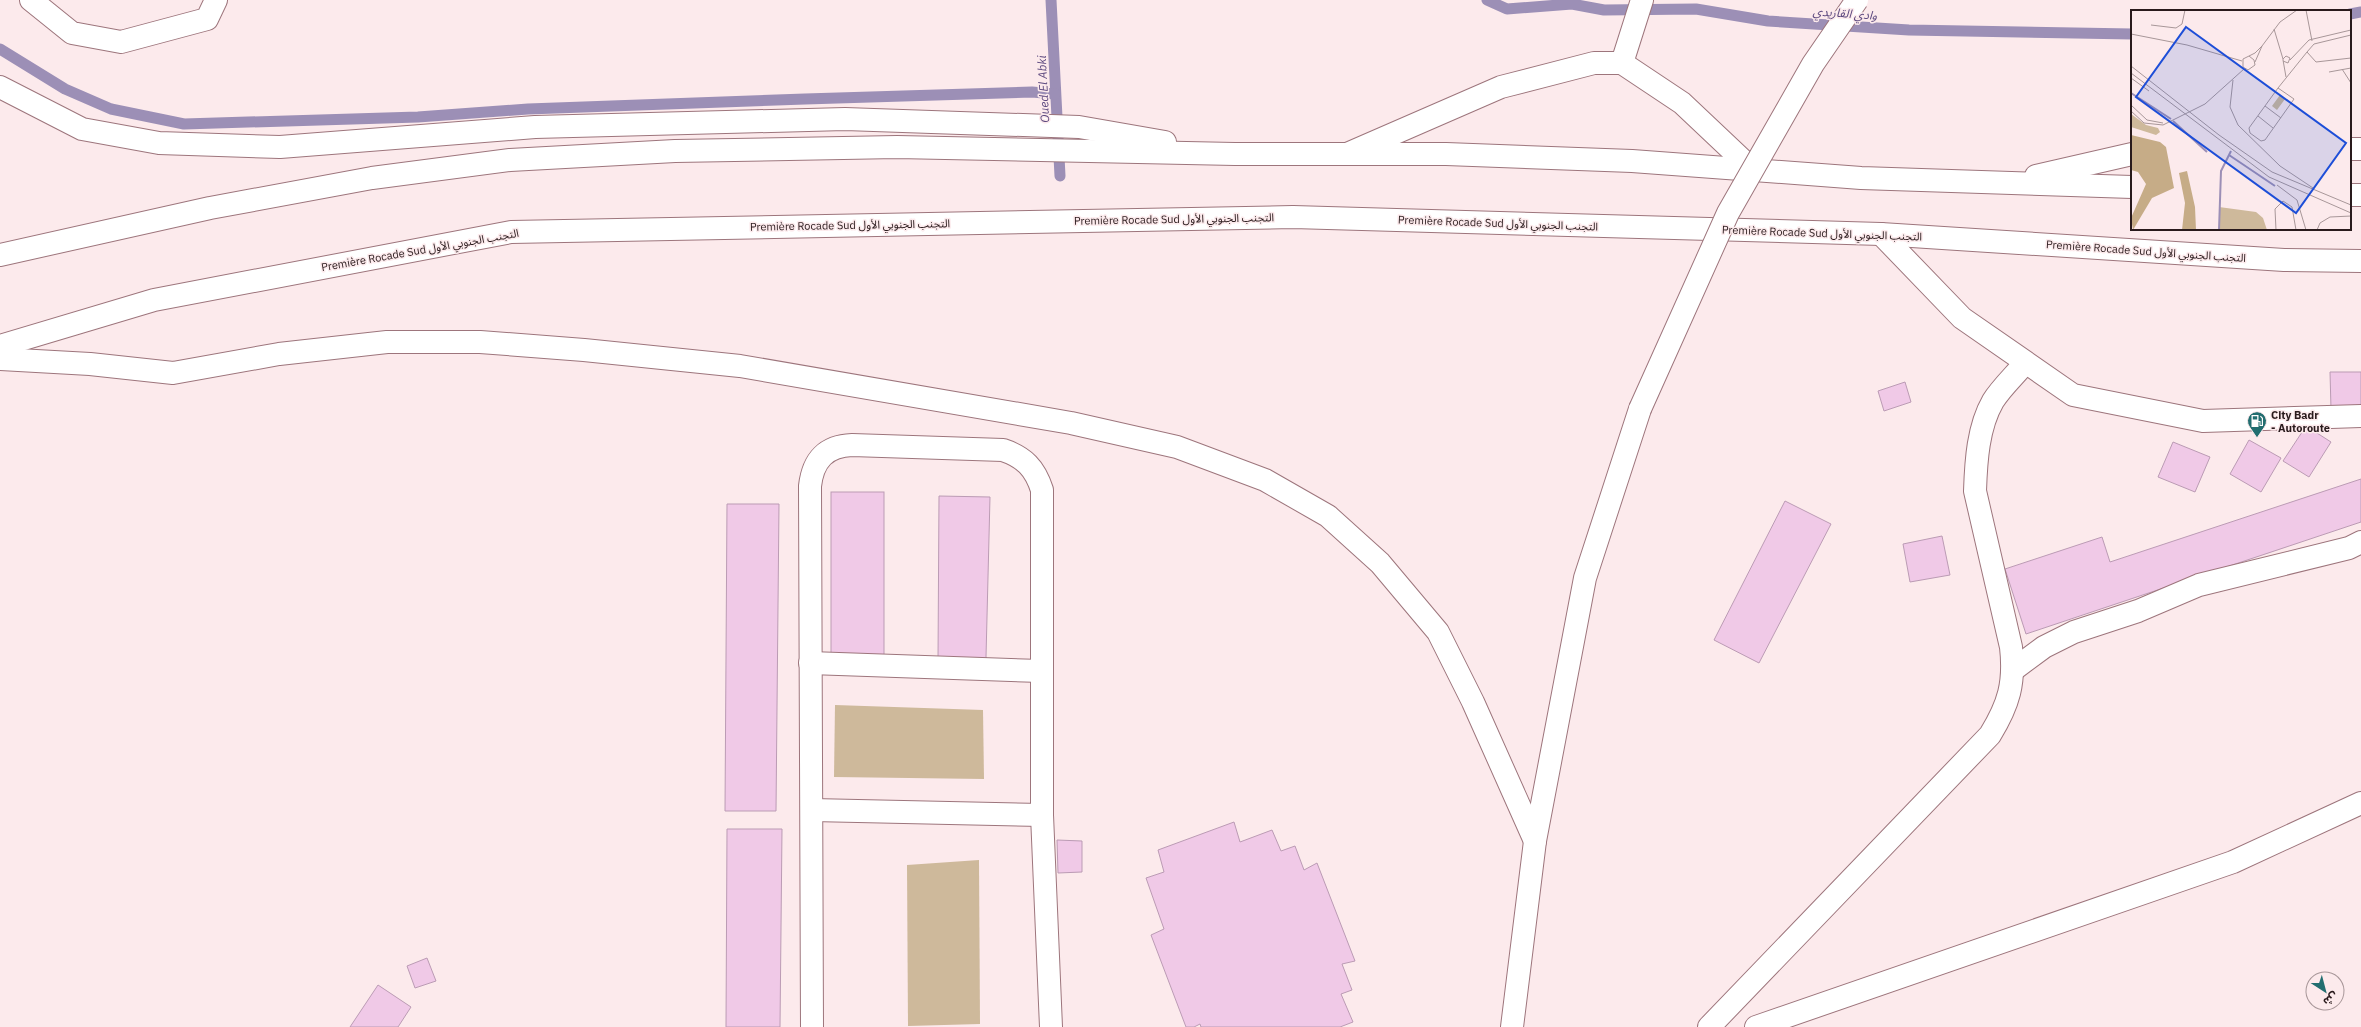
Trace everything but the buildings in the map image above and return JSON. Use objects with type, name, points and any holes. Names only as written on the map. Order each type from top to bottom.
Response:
[{"type":"main road","points":[[31,0],[72,33],[121,42],[207,19],[216,0]]},
{"type":"main road","points":[[1622,63],[1642,0]]},
{"type":"main road","points":[[1512,1027],[1535,841],[1585,578],[1640,409],[1728,212],[1813,64],[1857,0]]},
{"type":"main road","points":[[1347,154],[1501,87],[1594,63],[1622,63],[1682,103],[1754,171]]},
{"type":"main road","points":[[0,87],[12,95],[82,129],[159,143],[280,147],[535,127],[845,120],[1079,127],[1235,154]]},
{"type":"main road","points":[[0,255],[210,208],[372,178],[510,160],[675,151],[897,147],[1235,154],[1446,154],[1632,161],[1861,178],[2131,187]]},
{"type":"main road","points":[[2010,182],[2131,154]]},
{"type":"main road","name":"Première Rocade Sud التجنب الجنوبي الأول","points":[[0,346],[154,300],[511,232],[1293,217],[1881,234],[2284,260],[2361,261]]},
{"type":"main road","points":[[1881,234],[1962,318],[2073,395],[2203,421],[2361,416]]},
{"type":"main road","points":[[0,359],[90,364],[173,373],[279,354],[387,342],[480,342],[584,350],[740,366],[1071,423],[1177,446],[1265,480],[1328,516],[1380,563],[1438,632],[1473,702],[1535,841]]},
{"type":"main road","points":[[1709,1027],[1990,735],[2002,715],[2008,700],[2013,670],[2011,647],[1976,490],[1976,467],[1979,444],[1993,401],[2025,363]]},
{"type":"main road","points":[[812,1027],[810,663],[812,473],[818,460],[827,451],[839,446],[852,444],[1003,450],[1017,455],[1029,464],[1038,476],[1042,490],[1042,815],[1051,1027]]},
{"type":"main road","points":[[2013,670],[2044,648],[2074,632],[2138,611],[2199,585],[2349,548],[2361,542]]},
{"type":"main road","points":[[810,663],[1041,671]]},
{"type":"main road","points":[[1756,1027],[2234,862],[2361,803]]},
{"type":"main road","points":[[812,810],[1042,815]]},
{"type":"shaded area","points":[[835,705],[983,710],[984,779],[834,777]]},
{"type":"shaded area","points":[[979,860],[980,1024],[908,1026],[907,865]]},
{"type":"waterway","name":"Oued El Abki","points":[[1051,0],[1060,176]]},
{"type":"waterway","name":"وادي القاريدي","points":[[1487,0],[1507,9],[1572,4],[1604,10],[1696,9],[1768,21],[1909,30],[2131,34]]},
{"type":"waterway","name":"وادي القاريدي","points":[[2351,14],[2361,12]]},
{"type":"waterway","points":[[0,49],[65,89],[111,109],[184,124],[418,117],[528,109],[805,99],[1032,92],[1055,94]]},
{"type":"place","name":"City Badr - Autoroute","points":[[2257,438]]}]
